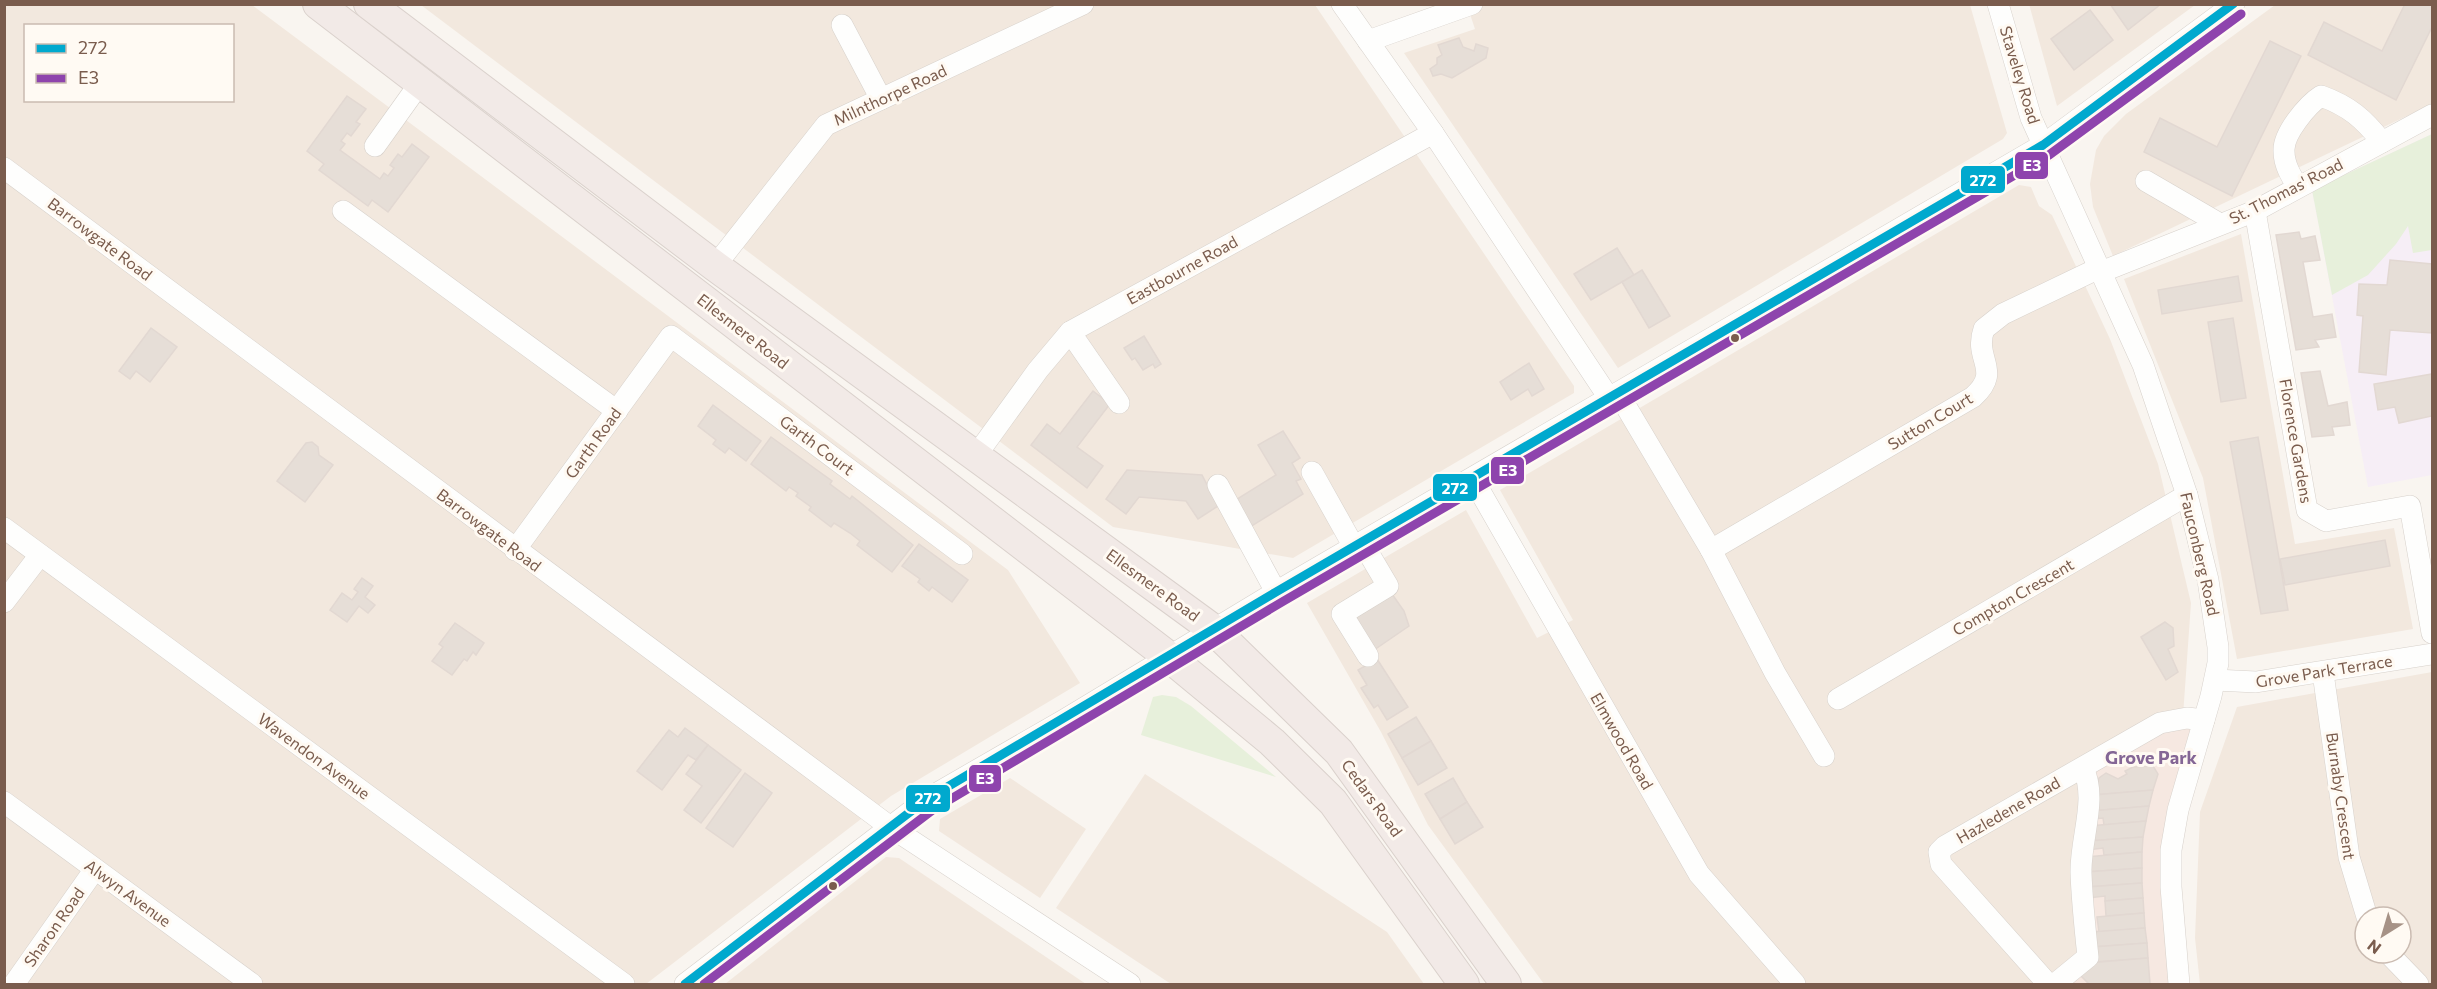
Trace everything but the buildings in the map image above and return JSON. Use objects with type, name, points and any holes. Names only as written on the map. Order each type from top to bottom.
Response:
[{"type":"highway","name":"Ellesmere Road","points":[[318,4],[1169,657]]},
{"type":"highway","name":"Ellesmere Road","points":[[369,4],[715,266],[1214,630]]},
{"type":"highway","name":"Cedars Road","points":[[1214,630],[1339,752],[1506,984]]},
{"type":"highway","name":"Cedars Road","points":[[1169,657],[1272,742],[1333,802],[1461,983]]},
{"type":"street","name":"Milnthorpe Road","points":[[715,266],[826,125],[1083,4]]},
{"type":"street","points":[[1342,4],[1613,396],[1711,550],[1775,673],[1824,756]]},
{"type":"street","points":[[1368,40],[1472,4]]},
{"type":"street","name":"Staveley Road","points":[[1998,4],[2031,118],[2043,145]]},
{"type":"street","points":[[685,984],[927,799],[1276,592],[2043,145],[2234,4]]},
{"type":"street","points":[[842,25],[881,99]]},
{"type":"street","points":[[375,146],[420,83]]},
{"type":"street","points":[[2298,187],[2287,168],[2283,149],[2307,105],[2321,96],[2343,104],[2362,118],[2382,142]]},
{"type":"street","name":"St. Thomas' Road","points":[[2100,270],[2255,211],[2433,114]]},
{"type":"street","name":"Eastbourne Road","points":[[975,457],[1038,370],[1070,332],[1433,133]]},
{"type":"street","name":"Fauconberg Road","points":[[2043,145],[2143,365],[2187,495],[2208,580],[2215,623],[2218,647],[2215,680],[2178,810],[2171,850],[2171,887],[2179,984]]},
{"type":"street","name":"Barrowgate Road","points":[[4,168],[515,550],[890,826],[1122,982]]},
{"type":"street","points":[[2146,181],[2220,224]]},
{"type":"street","points":[[344,211],[616,411]]},
{"type":"street","name":"Florence Gardens","points":[[2255,211],[2307,510],[2326,521],[2410,506],[2433,633]]},
{"type":"street","name":"Sutton Court","points":[[1711,550],[1973,397],[1984,387],[1988,378],[1981,346],[1984,329],[2003,314],[2100,270]]},
{"type":"street","points":[[1070,332],[1119,403]]},
{"type":"street","name":"Garth Road","points":[[515,550],[671,336]]},
{"type":"street","name":"Garth Court","points":[[671,336],[962,554]]},
{"type":"street","points":[[1312,472],[1358,545],[1388,586],[1342,614],[1368,656]]},
{"type":"street","name":"Elmwood Road","points":[[1473,479],[1699,874],[1795,984]]},
{"type":"street","points":[[1218,485],[1276,592]]},
{"type":"street","name":"Compton Crescent","points":[[1838,699],[2187,495]]},
{"type":"street","name":"Wavendon Avenue","points":[[4,528],[624,984]]},
{"type":"street","points":[[4,602],[40,555]]},
{"type":"street","name":"Grove Park Terrace","points":[[2215,680],[2256,682],[2433,654]]},
{"type":"street","name":"Burnaby Crescent","points":[[2323,673],[2349,857],[2363,905]]},
{"type":"street","name":"Hazledene Road","points":[[2048,984],[1941,864],[1938,858],[1945,846],[2160,723],[2187,718],[2204,720]]},
{"type":"street","points":[[2055,984],[2088,957],[2081,862],[2091,789],[2083,768]]},
{"type":"street","name":"Alwyn Avenue","points":[[4,802],[252,984]]},
{"type":"street","name":"Sharon Road","points":[[14,984],[95,869]]},
{"type":"street","points":[[2400,965],[2418,984]]},
{"type":"shaded area","points":[[2029,4],[2195,5],[2057,106]]},
{"type":"shaded area","points":[[5,5],[252,5],[1008,570],[1080,683],[891,796],[646,984],[5,984]]},
{"type":"shaded area","points":[[421,5],[1315,5],[1574,386],[1574,393],[1293,558],[1113,527]]},
{"type":"shaded area","points":[[1467,5],[1970,5],[2007,133],[2003,139],[1618,368],[1404,53],[1475,29]]},
{"type":"shaded area","points":[[2275,5],[2432,5],[2432,104],[2113,256],[2093,207],[2090,184],[2096,150],[2104,136],[2126,114]]},
{"type":"shaded area","points":[[2432,134],[2432,475],[2368,487],[2312,190]]},
{"type":"shaded area","points":[[2019,185],[2031,187],[2039,206],[2052,215],[2110,339],[2158,464],[2191,603],[2164,984],[1544,984],[1428,825],[1381,732],[1307,603],[1466,510],[1537,638],[1573,620],[1500,490]]},
{"type":"shaded area","points":[[2241,234],[2295,544],[2394,528],[2413,629],[2237,659],[2203,478],[2124,279]]},
{"type":"shaded area","points":[[2432,672],[2432,984],[2200,984],[2195,938],[2200,812],[2237,707]]},
{"type":"shaded area","points":[[2204,720],[2178,810],[2179,984],[2055,984],[2087,956],[2083,768],[2160,723]]},
{"type":"shaded area","points":[[1145,774],[1387,932],[1424,984],[1171,984],[1056,908]]},
{"type":"shaded area","points":[[1010,778],[1086,829],[1040,898],[939,831],[940,819]]},
{"type":"shaded area","points":[[886,857],[899,858],[1086,984],[725,984]]},
{"type":"green space","points":[[2432,134],[2432,250],[2413,253],[2408,226],[2396,244],[2368,275],[2332,295],[2312,190]]},
{"type":"green space","points":[[1162,695],[1176,697],[1191,706],[1276,777],[1141,735],[1153,697]]},
{"type":"transit line","name":"272","points":[[685,984],[927,799],[1276,592],[2043,145],[2233,4]]},
{"type":"transit line","name":"E3","points":[[704,984],[934,809],[1282,602],[2049,155],[2241,14]]},
{"type":"district","name":"Grove Park","points":[[2151,758]]}]
